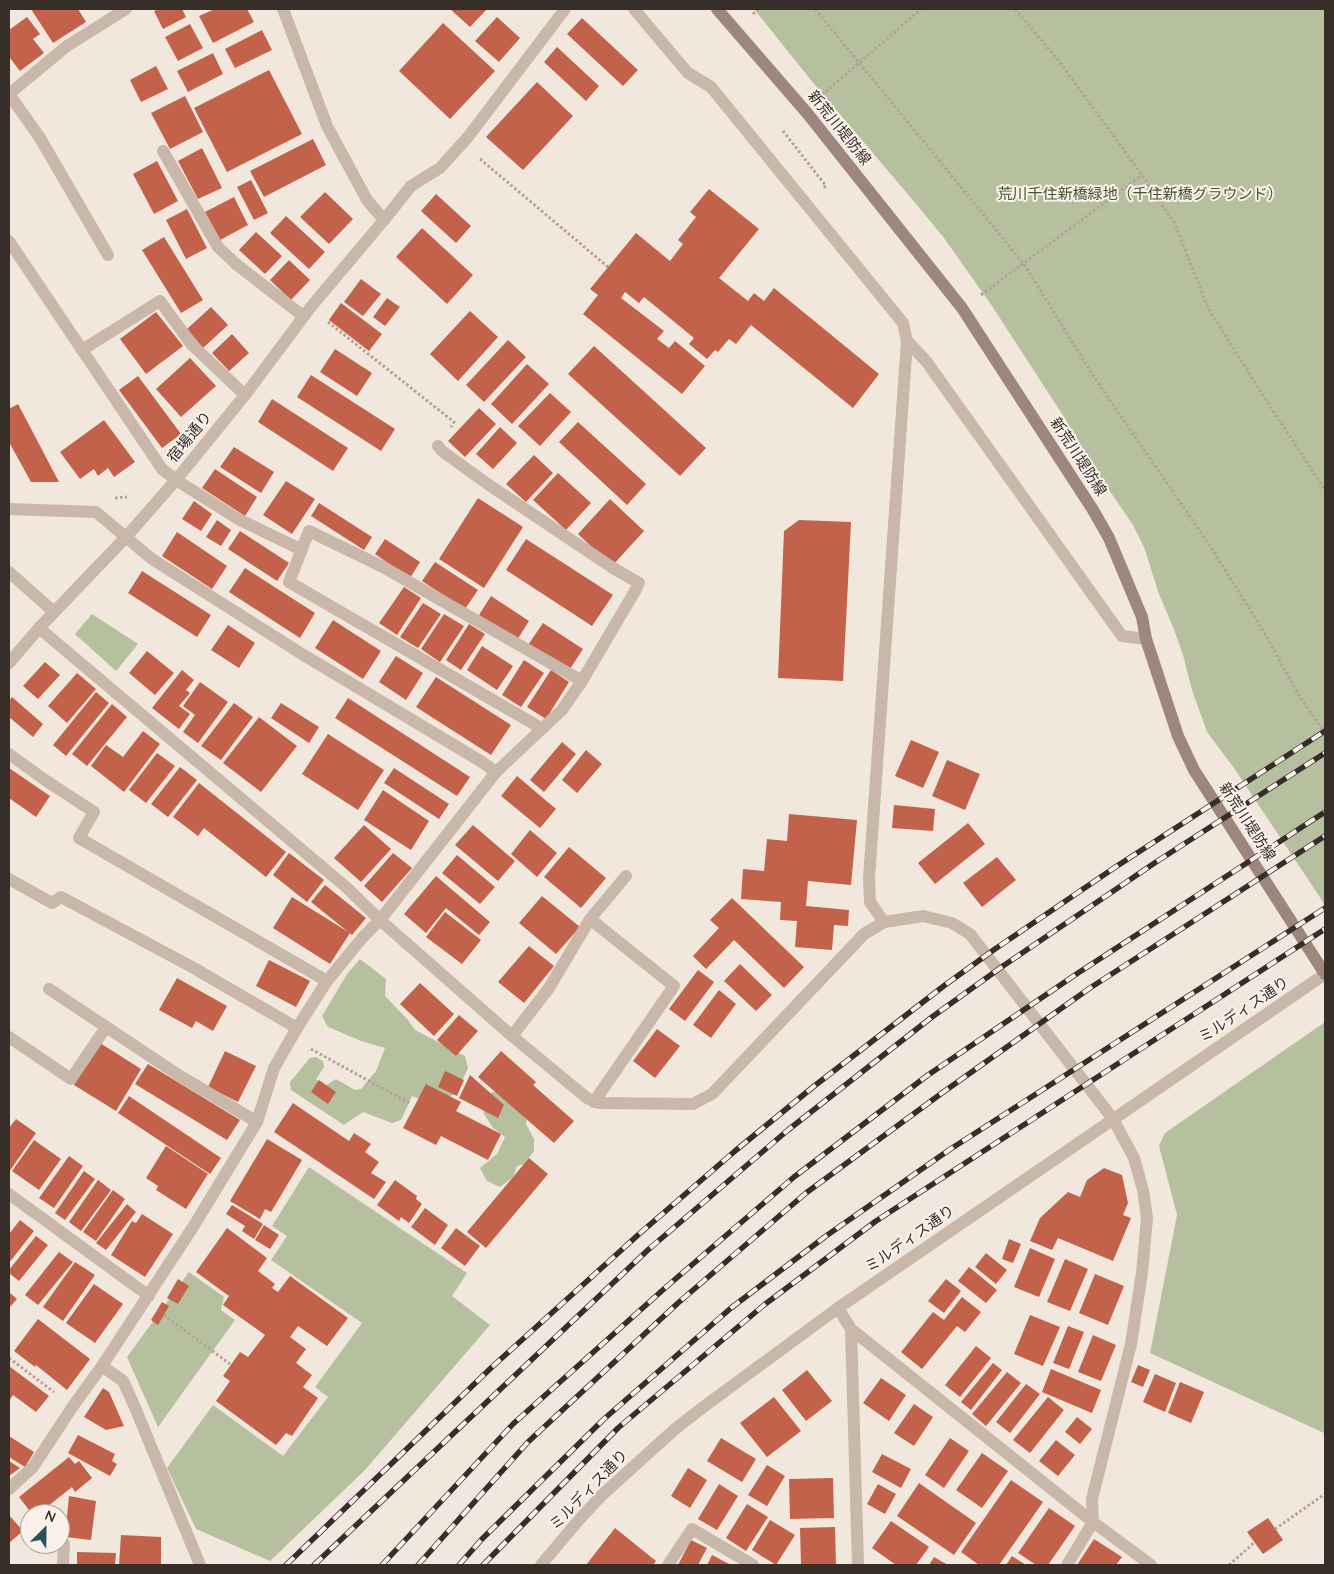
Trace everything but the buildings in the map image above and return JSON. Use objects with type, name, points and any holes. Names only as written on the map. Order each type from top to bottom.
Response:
[{"type":"main road","name":"新荒川堤防線","points":[[717,9],[807,113],[962,308],[1093,510],[1109,538],[1142,617],[1146,639],[1178,736],[1194,770],[1325,974]]},
{"type":"street","points":[[108,254],[40,138],[9,94],[67,46],[126,9]]},
{"type":"street","points":[[282,9],[327,126],[367,200],[384,220]]},
{"type":"street","name":"宿場通り","points":[[9,663],[176,480],[245,395],[306,312],[412,186],[440,168],[462,144],[564,9]]},
{"type":"street","points":[[634,9],[688,72],[711,87],[903,323],[907,341],[869,878],[870,902],[884,922]]},
{"type":"street","points":[[163,151],[218,247],[236,264],[306,312]]},
{"type":"street","points":[[9,241],[162,469],[238,519],[302,550]]},
{"type":"street","points":[[82,350],[160,302],[192,345],[245,395]]},
{"type":"street","points":[[907,341],[926,361],[1122,636],[1146,639]]},
{"type":"street","points":[[9,1489],[33,1467],[149,1296],[193,1227],[257,1122],[274,1068],[327,981],[363,937],[380,920],[496,772],[562,710],[582,681],[639,582],[613,568],[489,486],[438,446]]},
{"type":"street","points":[[9,509],[96,512],[152,559],[302,654],[496,772]]},
{"type":"street","points":[[541,728],[289,582],[309,531],[383,567],[582,681]]},
{"type":"street","points":[[9,572],[54,612]]},
{"type":"street","points":[[39,628],[346,887],[380,920],[512,1036],[594,1102],[693,1104],[712,1094],[864,934],[884,922],[923,916],[952,924],[970,934],[1113,1119],[1134,1158],[1143,1190],[1147,1218],[1142,1273],[1131,1344],[1092,1499],[1093,1522],[1067,1565]]},
{"type":"street","points":[[9,754],[94,812],[79,838],[327,981]]},
{"type":"street","points":[[512,1036],[549,988],[590,919],[626,876]]},
{"type":"street","points":[[9,879],[52,903],[61,897],[192,967],[294,1033]]},
{"type":"street","points":[[590,919],[674,986],[594,1102]]},
{"type":"street","name":"ミルディス通り","points":[[545,1564],[601,1496],[675,1429],[838,1308],[1325,974]]},
{"type":"street","points":[[49,989],[180,1076],[257,1122]]},
{"type":"street","points":[[9,1037],[71,1079],[106,1027]]},
{"type":"street","points":[[9,1194],[149,1296]]},
{"type":"street","points":[[838,1308],[851,1329],[1093,1522],[1151,1565]]},
{"type":"street","points":[[851,1329],[858,1565]]},
{"type":"street","points":[[102,1366],[123,1381],[200,1565]]},
{"type":"street","points":[[668,1565],[692,1529],[753,1565]]},
{"type":"path","points":[[753,14],[758,9]]},
{"type":"path","points":[[815,9],[1024,264],[1094,377],[1208,543],[1264,632],[1298,694],[1325,733]]},
{"type":"path","points":[[820,97],[921,9]]},
{"type":"path","points":[[1015,9],[1058,60],[1142,175],[1175,224],[1208,308],[1325,490]]},
{"type":"path","points":[[783,131],[826,186]]},
{"type":"path","points":[[462,144],[608,267]]},
{"type":"path","points":[[962,308],[1142,175]]},
{"type":"path","points":[[306,312],[454,422],[438,446]]},
{"type":"path","points":[[294,1033],[409,1103]]},
{"type":"path","points":[[164,1314],[230,1364]]},
{"type":"path","points":[[9,1358],[73,1406]]},
{"type":"path","points":[[1275,1529],[1325,1494]]},
{"type":"path","points":[[1228,1565],[1255,1542]]},
{"type":"green space","name":"荒川千住新橋緑地（千住新橋グラウンド）","points":[[754,9],[1325,9],[1325,905],[1234,768],[1207,732],[1173,627],[1159,594],[1144,547],[1133,525],[1096,471],[1064,417],[992,306],[944,238],[810,79]]},
{"type":"green space","points":[[92,614],[138,644],[116,671],[75,634]]},
{"type":"green space","points":[[360,959],[386,979],[385,996],[415,1030],[465,1056],[468,1068],[457,1092],[445,1100],[428,1102],[412,1096],[401,1120],[392,1123],[363,1112],[344,1125],[291,1090],[290,1082],[310,1058],[316,1057],[323,1061],[324,1067],[316,1079],[325,1086],[336,1079],[355,1090],[361,1089],[376,1071],[385,1048],[361,1041],[328,1027],[322,1016],[347,974]]},
{"type":"green space","points":[[1325,1022],[1324,1433],[1150,1353],[1177,1215],[1159,1146],[1165,1133]]},
{"type":"green space","points":[[506,1091],[528,1113],[526,1124],[534,1139],[534,1151],[524,1164],[517,1166],[513,1177],[500,1187],[487,1181],[480,1168],[497,1154],[505,1137],[493,1128],[484,1114],[483,1103],[492,1092]]},
{"type":"green space","points":[[309,1167],[467,1273],[452,1296],[490,1325],[365,1470],[270,1561],[196,1529],[167,1468],[213,1405],[283,1456],[328,1397],[315,1387],[362,1323],[271,1260],[287,1236],[272,1226]]},
{"type":"green space","points":[[189,1272],[224,1297],[221,1310],[235,1320],[158,1427],[127,1357]]},
{"type":"railway","points":[[286,1565],[492,1367],[638,1235],[735,1151],[813,1087],[945,985],[995,949],[1114,868],[1325,731]]},
{"type":"railway","points":[[314,1565],[649,1249],[788,1130],[932,1017],[1003,966],[1156,862],[1325,753]]},
{"type":"railway","points":[[382,1565],[513,1424],[665,1288],[794,1177],[928,1075],[1078,973],[1325,812]]},
{"type":"railway","points":[[418,1565],[528,1442],[678,1303],[806,1193],[1090,988],[1325,836]]},
{"type":"railway","points":[[459,1565],[482,1539],[604,1419],[731,1308],[826,1236],[949,1150],[1325,908]]},
{"type":"railway","points":[[483,1565],[618,1428],[764,1305],[876,1221],[1325,929]]}]
